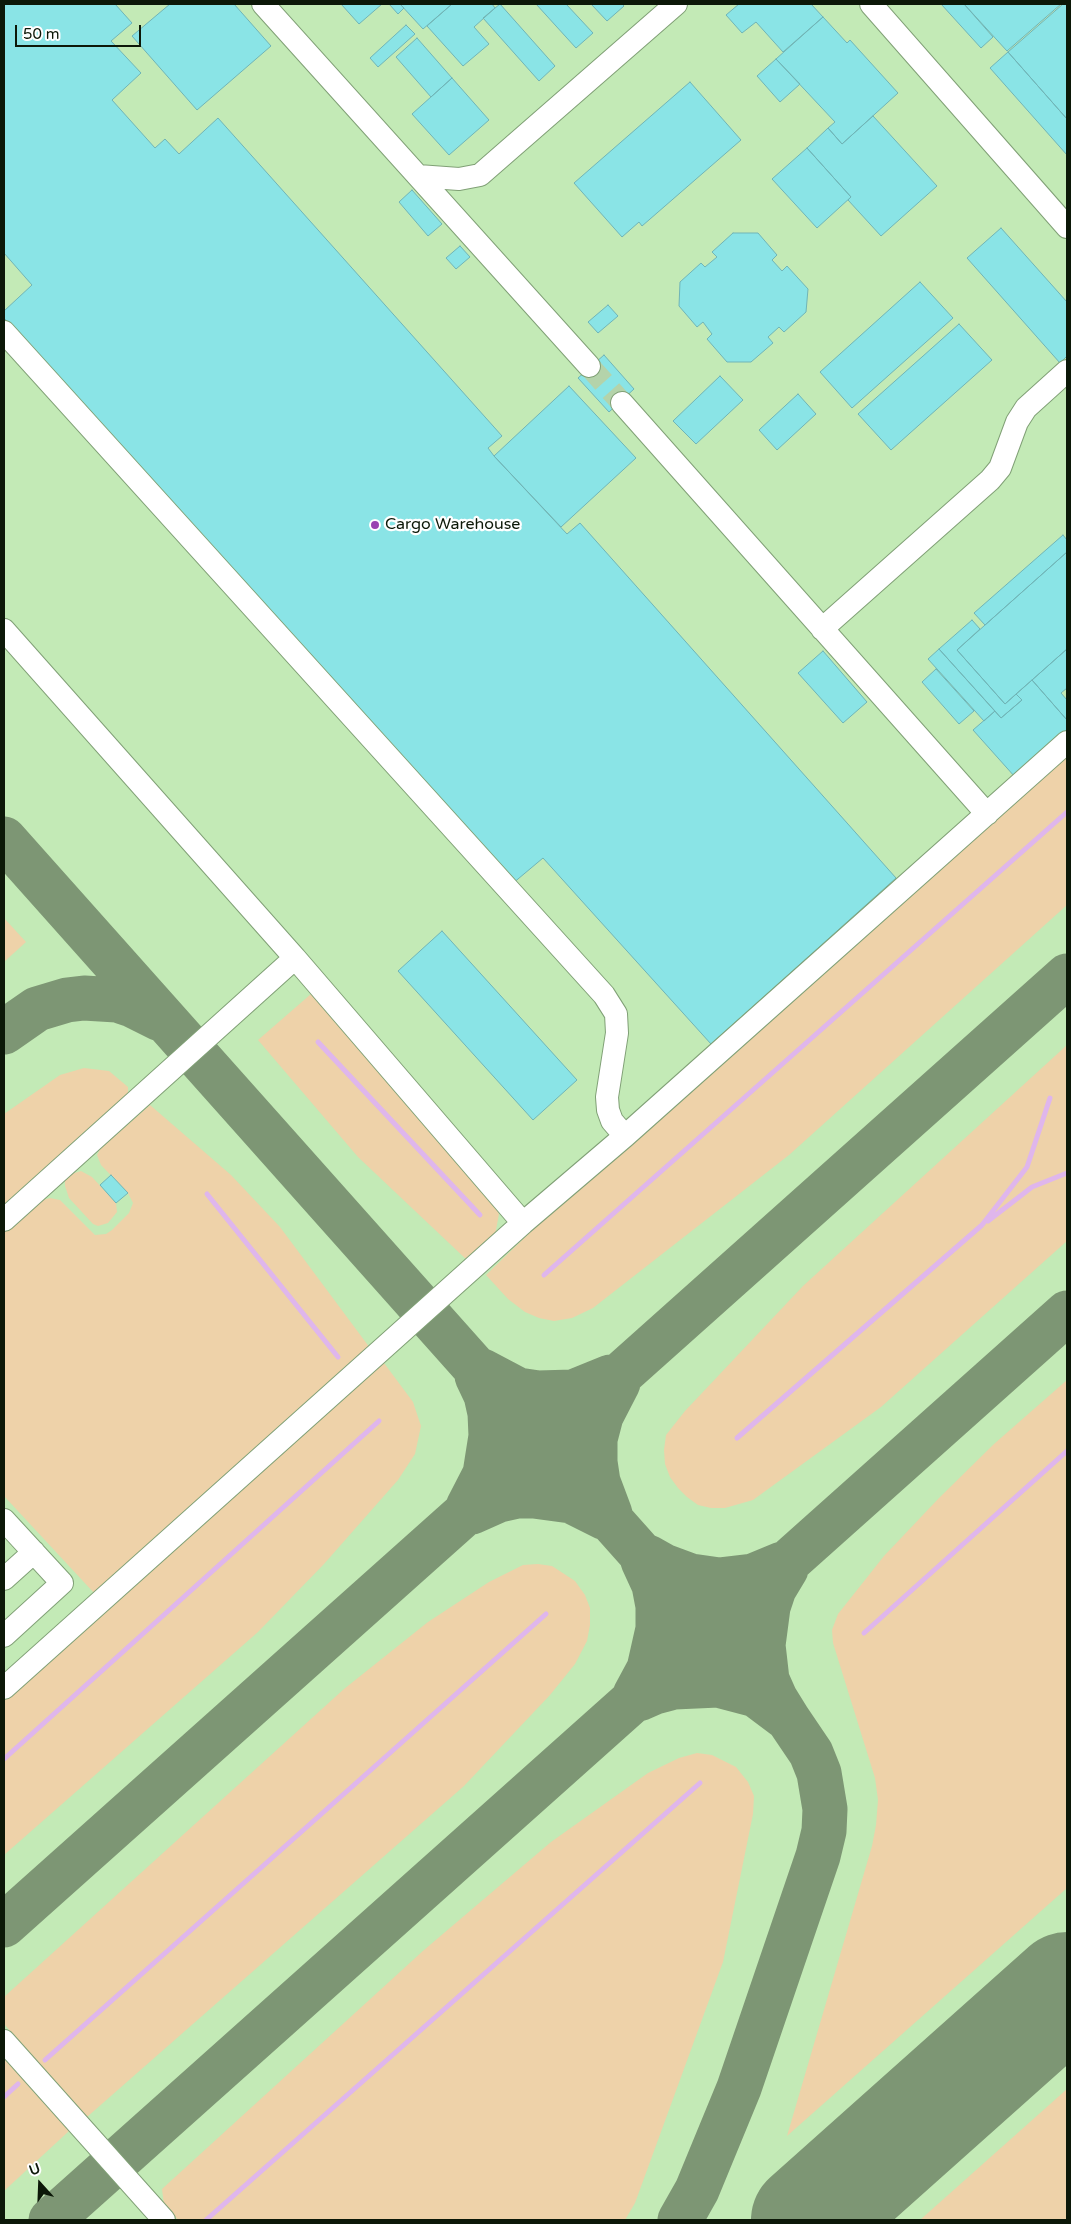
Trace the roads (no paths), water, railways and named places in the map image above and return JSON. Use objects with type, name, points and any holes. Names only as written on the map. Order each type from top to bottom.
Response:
[{"type":"lane","points":[[263,4],[589,366]]},
{"type":"lane","points":[[418,176],[459,180],[480,175],[676,4]]},
{"type":"lane","points":[[871,4],[1067,227]]},
{"type":"lane","points":[[4,332],[604,995],[616,1014],[617,1034],[607,1097],[608,1110],[612,1122],[625,1136]]},
{"type":"lane","points":[[822,629],[990,480],[1000,468],[1017,422],[1026,408],[1067,371]]},
{"type":"lane","points":[[622,403],[987,814]]},
{"type":"lane","points":[[4,630],[295,958],[524,1223]]},
{"type":"lane","points":[[4,1688],[524,1223],[625,1136],[1067,742]]},
{"type":"lane","points":[[4,1220],[295,958]]},
{"type":"lane","points":[[4,1520],[62,1583],[4,1636]]},
{"type":"lane","points":[[4,1579],[34,1552]]},
{"type":"lane","points":[[4,2040],[164,2220]]},
{"type":"waterway","points":[[544,1275],[1067,812]]},
{"type":"waterway","points":[[318,1042],[480,1215]]},
{"type":"waterway","points":[[737,1438],[982,1225],[1027,1167],[1050,1098]]},
{"type":"waterway","points":[[988,1221],[1032,1187],[1067,1173]]},
{"type":"waterway","points":[[207,1194],[338,1357]]},
{"type":"waterway","points":[[4,1759],[379,1421]]},
{"type":"waterway","points":[[864,1633],[1067,1451]]},
{"type":"waterway","points":[[45,2060],[546,1614]]},
{"type":"waterway","points":[[206,2220],[700,1783]]},
{"type":"waterway","points":[[4,2097],[18,2084]]},
{"type":"tunnel","points":[[589,366],[622,403]]},
{"type":"place","name":"Cargo Warehouse","points":[[375,525]]}]
